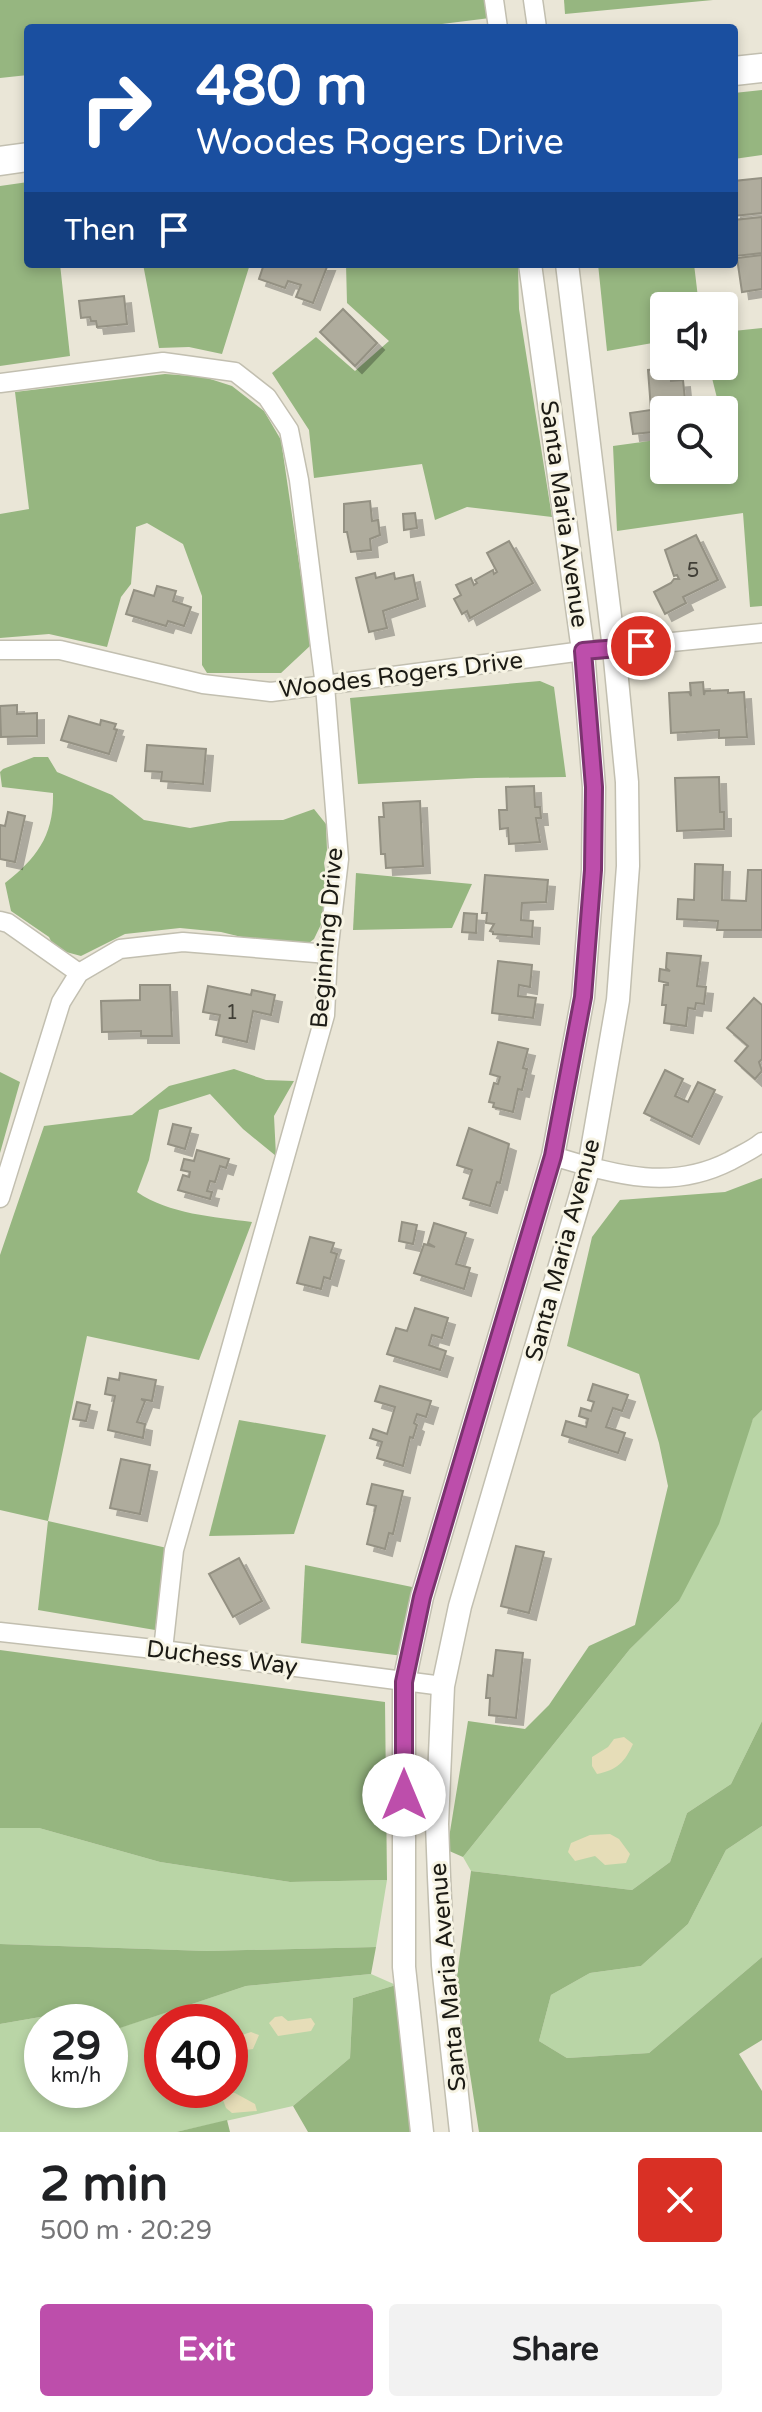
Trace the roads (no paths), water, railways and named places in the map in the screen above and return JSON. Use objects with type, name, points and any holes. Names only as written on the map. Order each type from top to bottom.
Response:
[{"type":"main road","points":[[738,71],[762,68]]},
{"type":"main road","points":[[0,161],[24,158]]},
{"type":"street","points":[[494,0],[497,24]]},
{"type":"street","points":[[533,0],[536,24]]},
{"type":"street","name":"Santa Maria Avenue","points":[[422,2132],[404,1967],[404,1682],[422,1597],[553,1156],[583,997],[593,870],[594,787],[583,651],[531,268]]},
{"type":"street","name":"Santa Maria Avenue","points":[[461,2132],[443,1965],[439,1877],[437,1824],[443,1686],[460,1606],[589,1167],[618,1000],[628,866],[627,782],[614,649],[567,268]]},
{"type":"street","name":"Beginning Drive","points":[[0,383],[163,362],[235,372],[267,397],[289,430],[299,480],[325,686],[339,859],[328,954],[325,1015],[174,1550],[163,1650]]},
{"type":"street","name":"Woodes Rogers Drive","points":[[0,650],[60,650],[203,684],[271,692],[583,651],[762,633]]},
{"type":"street","points":[[0,921],[8,923],[79,973]]},
{"type":"street","points":[[0,1198],[61,1002],[79,973],[120,949],[183,942],[328,954]]},
{"type":"street","points":[[553,1156],[589,1167],[642,1177],[678,1179],[711,1170],[762,1142]]},
{"type":"street","name":"Duchess Way","points":[[0,1632],[443,1686]]}]
